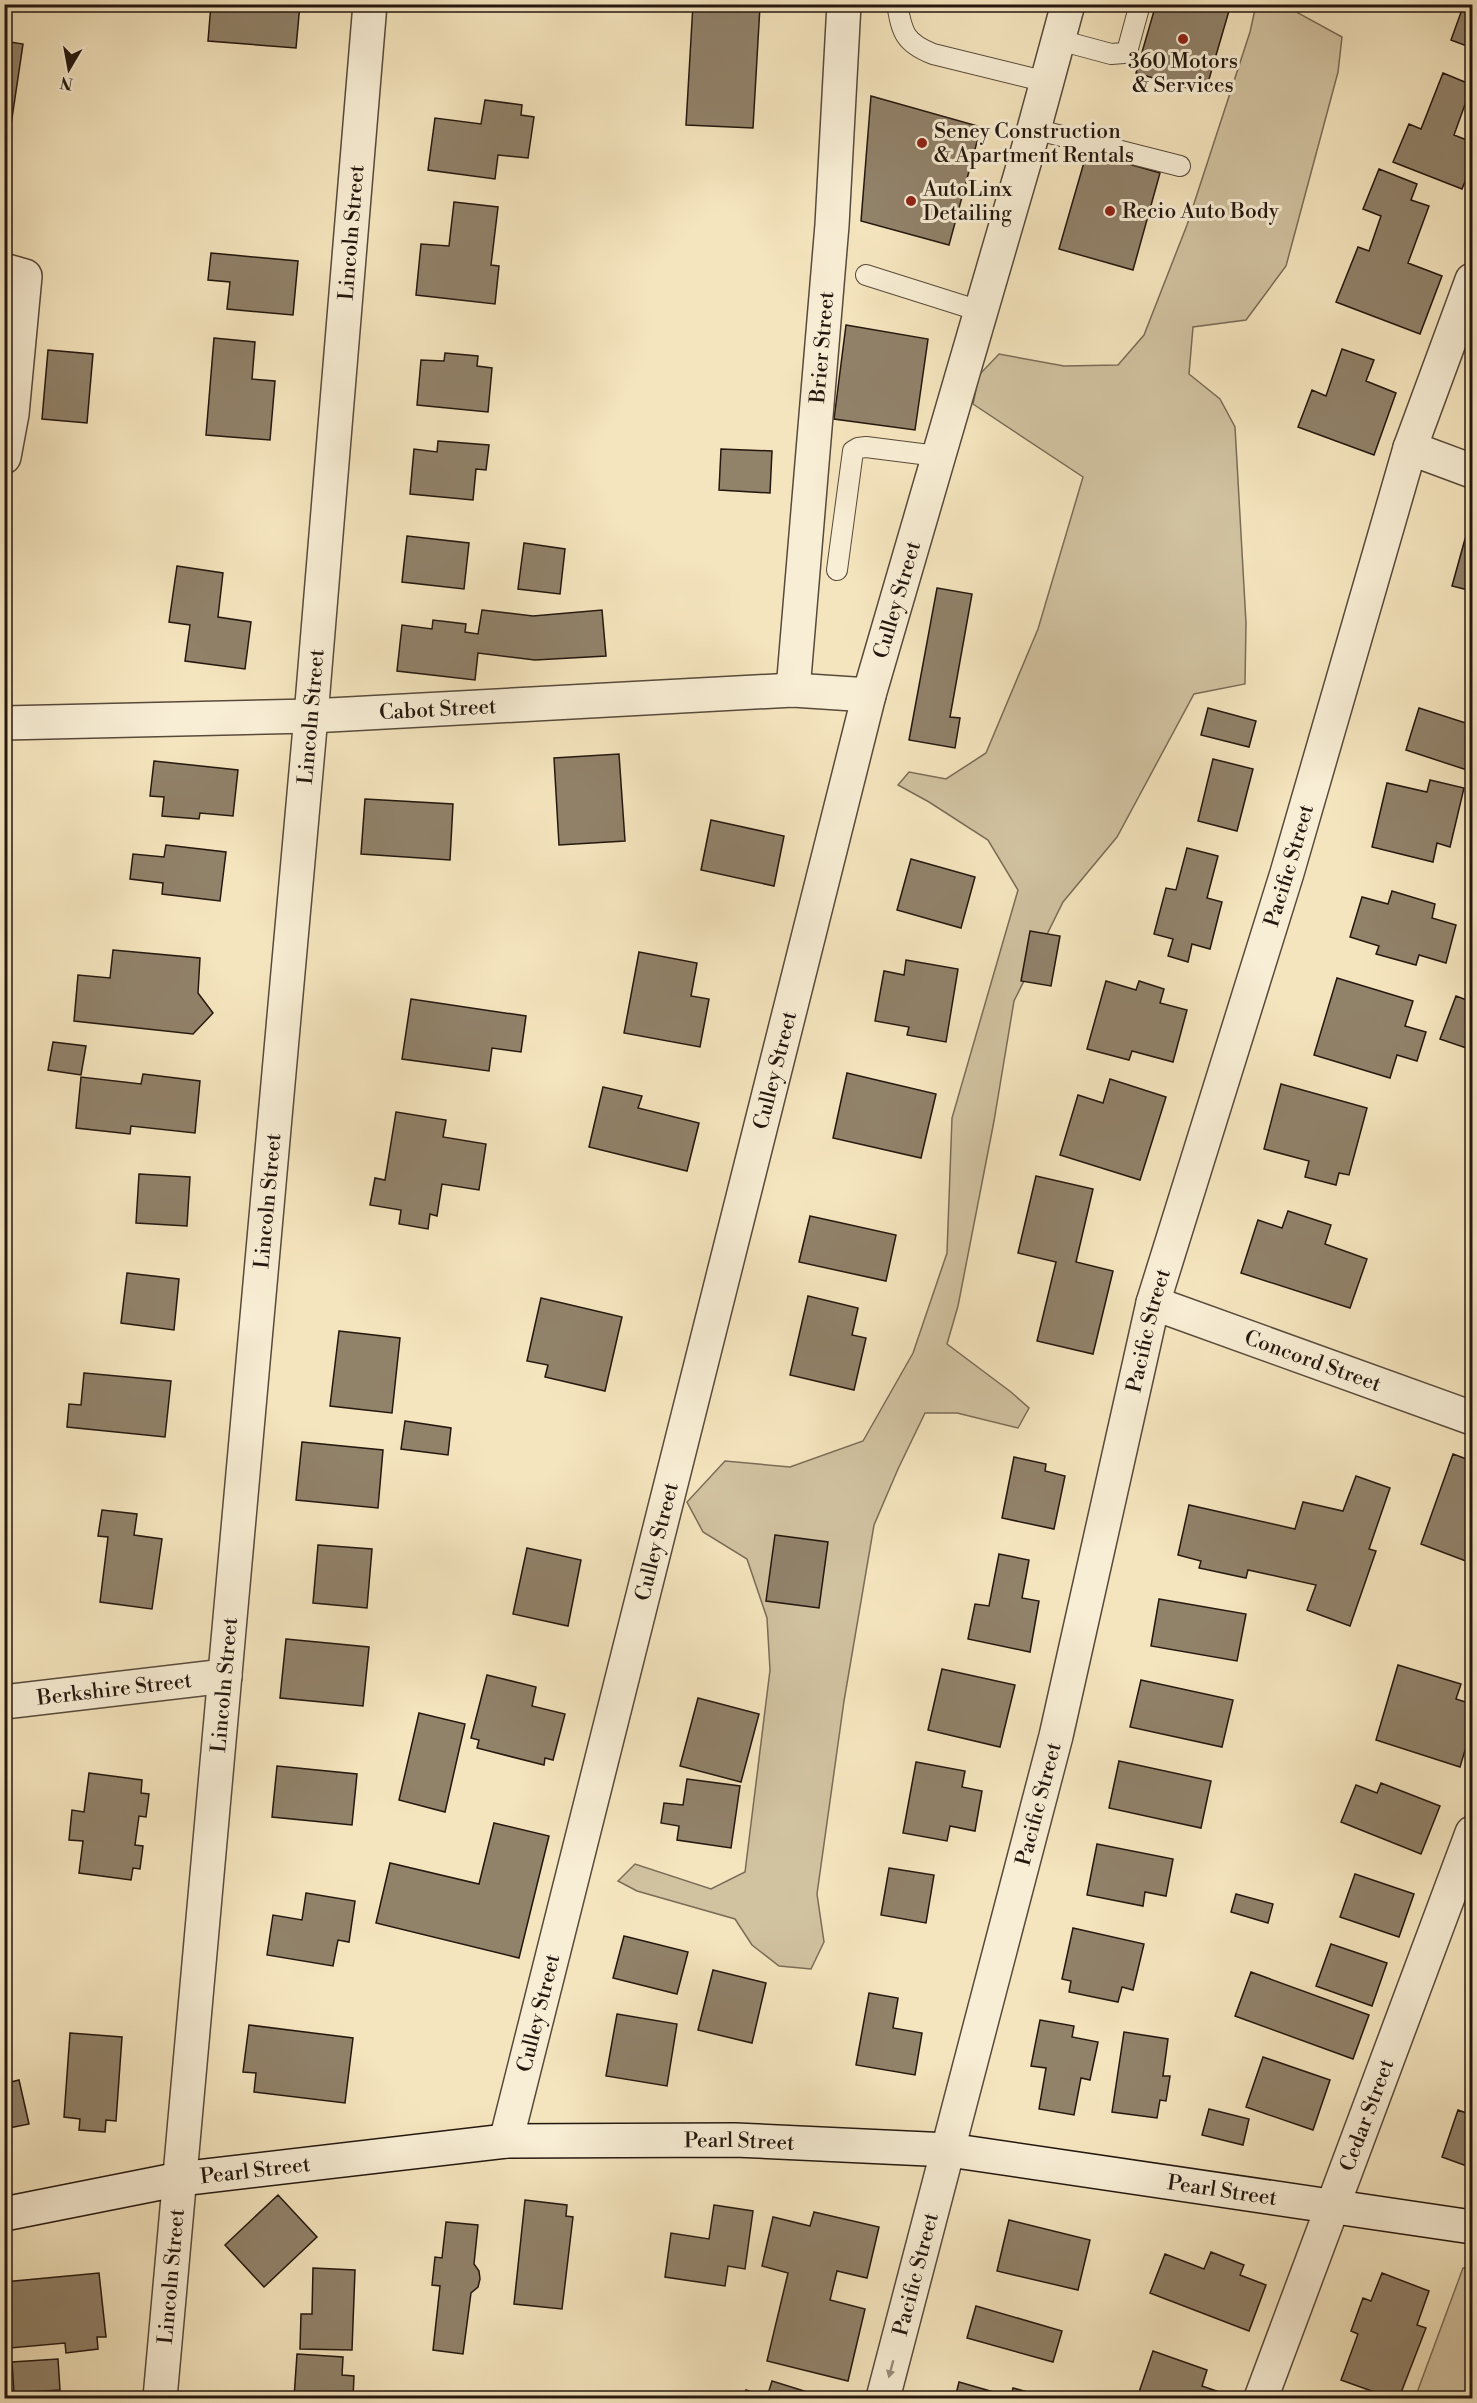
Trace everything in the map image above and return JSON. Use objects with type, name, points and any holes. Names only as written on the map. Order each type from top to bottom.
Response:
[{"type":"street","name":"Lincoln Street","points":[[160,2398],[311,716],[370,4]]},
{"type":"street","name":"Brier Street","points":[[792,690],[832,225],[844,4]]},
{"type":"street","name":"Culley Street","points":[[506,2141],[869,695],[1059,40],[1061,6]]},
{"type":"street","points":[[4,270],[25,276],[12,414],[4,458]]},
{"type":"street","name":"Pacific Street","points":[[883,2398],[1056,1736],[1154,1303],[1287,873],[1410,448],[1473,280]]},
{"type":"street","points":[[1410,448],[1473,471]]},
{"type":"street","name":"Cabot Street","points":[[4,723],[311,716],[792,690],[869,695]]},
{"type":"street","name":"Concord Street","points":[[1154,1303],[1473,1418]]},
{"type":"street","name":"Berkshire Street","points":[[4,1702],[225,1676]]},
{"type":"street","name":"Cedar Street","points":[[1261,2398],[1473,1833]]},
{"type":"street","name":"Pearl Street","points":[[4,2214],[180,2179],[506,2141],[735,2140],[949,2150],[1473,2227]]},
{"type":"lane","points":[[897,4],[902,28],[916,47],[933,54],[1047,82]]},
{"type":"lane","points":[[1059,40],[1111,54],[1124,53],[1128,48],[1140,4]]},
{"type":"lane","points":[[1034,129],[1180,166]]},
{"type":"lane","points":[[866,275],[980,311]]},
{"type":"lane","points":[[837,570],[853,451],[866,447],[937,456]]},
{"type":"shaded area","points":[[1256,5],[1292,5],[1298,13],[1342,37],[1338,72],[1286,266],[1246,320],[1193,327],[1189,374],[1220,399],[1235,427],[1246,623],[1245,684],[1194,694],[1117,837],[1063,902],[1014,1001],[994,1121],[958,1306],[947,1344],[1029,1408],[1018,1428],[957,1413],[925,1413],[898,1469],[874,1525],[844,1701],[817,1894],[824,1942],[811,1969],[779,1966],[752,1945],[735,1919],[637,1891],[618,1881],[635,1864],[711,1889],[745,1872],[770,1670],[767,1618],[747,1559],[703,1532],[687,1502],[725,1461],[790,1467],[863,1441],[913,1353],[947,1253],[952,1118],[1018,890],[988,840],[898,785],[909,772],[946,779],[986,753],[1038,629],[1083,477],[973,404],[979,375],[999,354],[1064,366],[1118,365],[1144,335],[1187,225],[1250,32]]},
{"type":"shaded area","points":[[1463,2268],[1472,2269],[1472,2398],[1415,2398]]},
{"type":"building","points":[[211,4],[300,4],[296,48],[208,41]]},
{"type":"building","points":[[693,4],[760,6],[753,128],[686,125]]},
{"type":"building","name":"360 Motors & Services","points":[[1156,4],[1231,4],[1205,93],[1136,73]]},
{"type":"building","points":[[1464,4],[1472,4],[1472,48],[1451,40]]},
{"type":"building","points":[[4,41],[23,44],[4,172]]},
{"type":"building","points":[[1443,73],[1472,85],[1454,135],[1472,142],[1472,164],[1462,189],[1393,162],[1409,124],[1421,129]]},
{"type":"building","points":[[871,96],[981,127],[949,245],[861,221]]},
{"type":"building","points":[[485,100],[522,105],[521,115],[534,117],[528,158],[498,155],[495,179],[428,170],[435,118],[481,124]]},
{"type":"building","name":"Recio Auto Body","points":[[1087,152],[1160,173],[1133,270],[1059,249]]},
{"type":"building","points":[[1379,169],[1417,184],[1411,200],[1429,206],[1408,263],[1442,276],[1420,334],[1336,302],[1358,247],[1369,251],[1381,216],[1363,209]]},
{"type":"building","points":[[4,183],[10,184],[4,224]]},
{"type":"building","points":[[454,202],[498,207],[491,265],[499,266],[495,304],[416,295],[421,244],[449,246]]},
{"type":"building","points":[[211,253],[298,261],[293,315],[227,309],[230,282],[208,280]]},
{"type":"building","points":[[846,325],[928,339],[915,430],[834,419]]},
{"type":"building","points":[[214,338],[255,342],[252,379],[275,381],[270,440],[206,435]]},
{"type":"building","points":[[1342,349],[1374,360],[1366,381],[1396,393],[1374,455],[1298,427],[1312,390],[1326,396]]},
{"type":"building","points":[[48,350],[93,354],[87,423],[42,419]]},
{"type":"building","points":[[445,353],[478,356],[477,366],[492,368],[488,412],[417,405],[421,360],[444,361]]},
{"type":"building","points":[[438,441],[489,445],[486,470],[476,469],[473,500],[410,494],[414,449],[437,452]]},
{"type":"building","points":[[721,449],[772,451],[770,493],[719,490]]},
{"type":"building","points":[[407,536],[469,543],[464,589],[402,582]]},
{"type":"building","points":[[1465,539],[1472,541],[1472,591],[1452,586]]},
{"type":"building","points":[[524,543],[565,549],[560,594],[518,589]]},
{"type":"building","points":[[177,566],[223,573],[218,617],[251,622],[245,669],[185,661],[190,625],[169,622]]},
{"type":"building","points":[[937,588],[972,594],[950,717],[960,718],[955,748],[909,740]]},
{"type":"building","points":[[482,610],[533,616],[602,610],[606,656],[535,660],[478,653],[475,680],[397,671],[402,625],[432,629],[433,620],[466,624],[465,632],[478,634]]},
{"type":"building","points":[[1208,708],[1256,721],[1249,747],[1201,735]]},
{"type":"building","points":[[1419,708],[1472,725],[1470,771],[1406,750]]},
{"type":"building","points":[[619,754],[625,841],[559,845],[554,758]]},
{"type":"building","points":[[1213,759],[1253,769],[1237,831],[1198,821]]},
{"type":"building","points":[[154,761],[238,770],[233,816],[200,813],[199,819],[162,816],[164,797],[150,796]]},
{"type":"building","points":[[1430,780],[1464,788],[1450,847],[1437,843],[1433,862],[1372,847],[1387,783],[1427,792]]},
{"type":"building","points":[[365,799],[453,804],[450,860],[361,854]]},
{"type":"building","points":[[711,820],[784,836],[774,886],[701,870]]},
{"type":"building","points":[[166,845],[226,852],[220,901],[162,894],[163,883],[130,879],[133,854],[164,857]]},
{"type":"building","points":[[1187,848],[1218,856],[1207,898],[1222,902],[1210,949],[1192,944],[1188,962],[1168,956],[1173,939],[1154,934],[1166,888],[1176,890]]},
{"type":"building","points":[[911,859],[975,877],[961,928],[897,910]]},
{"type":"building","points":[[1392,891],[1435,904],[1432,918],[1456,925],[1446,963],[1419,955],[1416,965],[1376,954],[1379,946],[1350,937],[1362,897],[1388,904]]},
{"type":"building","points":[[1030,931],[1060,936],[1051,986],[1021,981]]},
{"type":"building","points":[[113,950],[200,958],[198,993],[213,1013],[193,1034],[74,1021],[78,975],[110,978]]},
{"type":"building","points":[[639,952],[697,963],[691,996],[709,999],[700,1047],[624,1033]]},
{"type":"building","points":[[906,960],[958,969],[946,1042],[907,1035],[909,1027],[875,1021],[884,971],[904,975]]},
{"type":"building","points":[[1337,978],[1413,1001],[1405,1026],[1426,1032],[1417,1061],[1397,1055],[1390,1078],[1314,1055]]},
{"type":"building","points":[[1106,981],[1136,990],[1139,981],[1164,989],[1160,1003],[1187,1010],[1173,1062],[1132,1051],[1129,1060],[1087,1049]]},
{"type":"building","points":[[1456,996],[1472,1002],[1472,1050],[1440,1039]]},
{"type":"building","points":[[411,999],[526,1016],[521,1052],[492,1048],[489,1071],[402,1059]]},
{"type":"building","points":[[53,1042],[86,1046],[81,1075],[48,1070]]},
{"type":"building","points":[[847,1073],[936,1094],[921,1158],[833,1138]]},
{"type":"building","points":[[143,1074],[200,1081],[195,1133],[131,1126],[130,1134],[76,1128],[81,1077],[141,1084]]},
{"type":"building","points":[[1110,1079],[1166,1097],[1140,1180],[1060,1155],[1078,1095],[1103,1103]]},
{"type":"building","points":[[1281,1084],[1367,1108],[1349,1175],[1339,1173],[1336,1185],[1305,1177],[1309,1161],[1264,1149]]},
{"type":"building","points":[[603,1087],[642,1096],[638,1108],[699,1123],[687,1171],[589,1147]]},
{"type":"building","points":[[396,1112],[446,1120],[443,1137],[486,1144],[479,1190],[442,1184],[437,1216],[430,1214],[428,1229],[399,1224],[401,1210],[370,1205],[375,1178],[385,1180]]},
{"type":"building","points":[[139,1174],[190,1177],[187,1226],[136,1223]]},
{"type":"building","points":[[1036,1176],[1093,1189],[1076,1262],[1113,1271],[1093,1354],[1037,1341],[1056,1262],[1018,1253]]},
{"type":"building","points":[[1288,1211],[1331,1225],[1325,1244],[1367,1259],[1350,1308],[1241,1273],[1258,1220],[1282,1228]]},
{"type":"building","points":[[810,1216],[896,1235],[886,1281],[799,1262]]},
{"type":"building","points":[[127,1273],[179,1279],[174,1330],[121,1323]]},
{"type":"building","points":[[808,1296],[858,1308],[852,1335],[866,1338],[854,1390],[790,1375]]},
{"type":"building","points":[[541,1298],[622,1317],[605,1391],[545,1377],[548,1365],[527,1361]]},
{"type":"building","points":[[339,1331],[400,1338],[392,1413],[330,1406]]},
{"type":"building","points":[[84,1373],[171,1381],[165,1437],[67,1427],[69,1404],[81,1405]]},
{"type":"building","points":[[405,1421],[451,1428],[448,1455],[401,1449]]},
{"type":"building","points":[[302,1442],[383,1450],[378,1508],[296,1500]]},
{"type":"building","points":[[1453,1454],[1472,1461],[1471,1563],[1421,1544]]},
{"type":"building","points":[[1014,1457],[1046,1464],[1045,1471],[1065,1476],[1054,1529],[1002,1518]]},
{"type":"building","points":[[1356,1476],[1390,1488],[1369,1549],[1376,1551],[1350,1626],[1307,1610],[1316,1585],[1248,1570],[1246,1578],[1199,1568],[1201,1561],[1178,1555],[1189,1505],[1295,1529],[1303,1502],[1343,1511]]},
{"type":"building","points":[[102,1510],[137,1514],[134,1535],[162,1539],[152,1609],[100,1602],[108,1537],[98,1536]]},
{"type":"building","points":[[775,1535],[828,1542],[819,1608],[766,1601]]},
{"type":"building","points":[[318,1545],[372,1549],[367,1608],[313,1603]]},
{"type":"building","points":[[527,1548],[581,1560],[568,1626],[513,1614]]},
{"type":"building","points":[[999,1554],[1029,1560],[1022,1598],[1039,1601],[1030,1652],[968,1639],[975,1604],[989,1606]]},
{"type":"building","points":[[1159,1599],[1246,1614],[1237,1661],[1151,1646]]},
{"type":"building","points":[[286,1639],[369,1647],[363,1706],[280,1698]]},
{"type":"building","points":[[1398,1665],[1461,1684],[1456,1699],[1472,1704],[1472,1727],[1460,1767],[1376,1740]]},
{"type":"building","points":[[942,1669],[1015,1685],[1000,1747],[928,1730]]},
{"type":"building","points":[[487,1675],[536,1687],[532,1706],[565,1714],[553,1760],[545,1758],[544,1765],[477,1748],[479,1740],[471,1738]]},
{"type":"building","points":[[1141,1680],[1233,1700],[1222,1747],[1130,1727]]},
{"type":"building","points":[[698,1698],[759,1714],[741,1782],[680,1766]]},
{"type":"building","points":[[419,1713],[465,1724],[445,1812],[399,1800]]},
{"type":"building","points":[[1119,1761],[1211,1781],[1201,1828],[1109,1808]]},
{"type":"building","points":[[916,1762],[965,1771],[962,1787],[982,1791],[975,1831],[950,1826],[947,1841],[903,1833]]},
{"type":"building","points":[[277,1766],[357,1774],[352,1825],[272,1817]]},
{"type":"building","points":[[89,1773],[142,1780],[141,1793],[149,1794],[146,1817],[139,1816],[135,1845],[143,1846],[140,1869],[133,1868],[131,1880],[79,1873],[83,1841],[69,1840],[72,1810],[84,1812]]},
{"type":"building","points":[[687,1779],[740,1786],[731,1848],[677,1840],[679,1826],[661,1823],[664,1803],[683,1805]]},
{"type":"building","points":[[1381,1783],[1440,1806],[1421,1854],[1341,1822],[1356,1785],[1377,1793]]},
{"type":"building","points":[[494,1823],[549,1836],[519,1958],[376,1923],[390,1863],[479,1884]]},
{"type":"building","points":[[1097,1844],[1173,1859],[1166,1896],[1145,1892],[1143,1906],[1087,1895]]},
{"type":"building","points":[[889,1868],[934,1875],[926,1923],[881,1915]]},
{"type":"building","points":[[1355,1874],[1414,1894],[1399,1937],[1340,1917]]},
{"type":"building","points":[[306,1893],[355,1901],[349,1942],[338,1940],[333,1966],[267,1955],[273,1915],[302,1920]]},
{"type":"building","points":[[1236,1894],[1273,1904],[1268,1923],[1231,1912]]},
{"type":"building","points":[[1073,1928],[1144,1944],[1133,1990],[1122,1987],[1118,2002],[1069,1992],[1071,1981],[1062,1979]]},
{"type":"building","points":[[624,1936],[688,1952],[677,1994],[613,1978]]},
{"type":"building","points":[[1331,1944],[1387,1963],[1372,2006],[1316,1986]]},
{"type":"building","points":[[713,1970],[766,1983],[752,2043],[698,2030]]},
{"type":"building","points":[[1251,1972],[1369,2015],[1353,2059],[1235,2016]]},
{"type":"building","points":[[869,1993],[898,1998],[893,2028],[922,2033],[915,2075],[856,2065]]},
{"type":"building","points":[[617,2014],[677,2024],[667,2086],[606,2076]]},
{"type":"building","points":[[1040,2020],[1074,2026],[1072,2037],[1098,2042],[1090,2080],[1081,2078],[1074,2115],[1039,2109],[1046,2068],[1031,2066]]},
{"type":"building","points":[[249,2025],[353,2038],[345,2103],[254,2092],[256,2073],[243,2072]]},
{"type":"building","points":[[1124,2032],[1168,2039],[1163,2076],[1170,2076],[1166,2101],[1160,2100],[1157,2118],[1112,2112]]},
{"type":"building","points":[[70,2033],[122,2037],[116,2121],[106,2120],[105,2132],[79,2130],[80,2119],[64,2117]]},
{"type":"building","points":[[1263,2057],[1330,2080],[1313,2130],[1246,2107]]},
{"type":"building","points":[[4,2071],[7,2083],[19,2080],[29,2124],[4,2129]]},
{"type":"building","points":[[1209,2109],[1249,2119],[1243,2145],[1202,2135]]},
{"type":"building","points":[[1458,2110],[1472,2115],[1472,2168],[1442,2157]]},
{"type":"building","points":[[278,2195],[317,2237],[264,2287],[225,2245]]},
{"type":"building","points":[[525,2200],[567,2205],[566,2216],[573,2217],[562,2309],[514,2304]]},
{"type":"building","points":[[714,2205],[753,2211],[745,2269],[728,2266],[725,2286],[665,2277],[671,2233],[709,2239]]},
{"type":"building","points":[[814,2212],[879,2227],[867,2278],[837,2271],[830,2300],[865,2309],[848,2381],[767,2361],[788,2273],[762,2266],[773,2217],[810,2226]]},
{"type":"building","points":[[1009,2220],[1090,2240],[1078,2290],[997,2271]]},
{"type":"building","points":[[446,2222],[478,2225],[474,2264],[479,2271],[480,2279],[478,2287],[471,2293],[463,2354],[433,2350],[440,2286],[432,2285],[435,2257],[442,2258]]},
{"type":"building","points":[[1211,2252],[1244,2265],[1240,2275],[1266,2285],[1249,2331],[1150,2293],[1165,2254],[1204,2269]]},
{"type":"building","points":[[313,2268],[355,2270],[352,2350],[300,2349],[301,2314],[312,2314]]},
{"type":"building","points":[[99,2273],[106,2337],[97,2337],[98,2349],[66,2353],[65,2343],[10,2348],[4,2282]]},
{"type":"building","points":[[1382,2273],[1429,2291],[1417,2325],[1426,2328],[1399,2398],[1391,2398],[1341,2380],[1358,2334],[1351,2331],[1363,2298],[1371,2301]]},
{"type":"building","points":[[976,2306],[1062,2331],[1053,2362],[967,2338]]},
{"type":"building","points":[[1153,2351],[1207,2370],[1202,2386],[1228,2395],[1227,2398],[1137,2398]]},
{"type":"building","points":[[297,2354],[343,2357],[342,2375],[354,2376],[353,2398],[294,2398]]},
{"type":"building","points":[[58,2359],[60,2390],[14,2393],[12,2362]]},
{"type":"building","points":[[772,2381],[817,2395],[816,2398],[744,2398],[746,2390],[767,2397]]},
{"type":"building","points":[[959,2382],[1011,2397],[1013,2388],[1050,2398],[955,2398]]},
{"type":"place","name":"360 Motors & Services","points":[[1183,39]]},
{"type":"place","name":"Seney Construction & Apartment Rentals","points":[[922,143]]},
{"type":"place","name":"AutoLinx Detailing","points":[[911,201]]},
{"type":"place","name":"Recio Auto Body","points":[[1110,211]]}]
